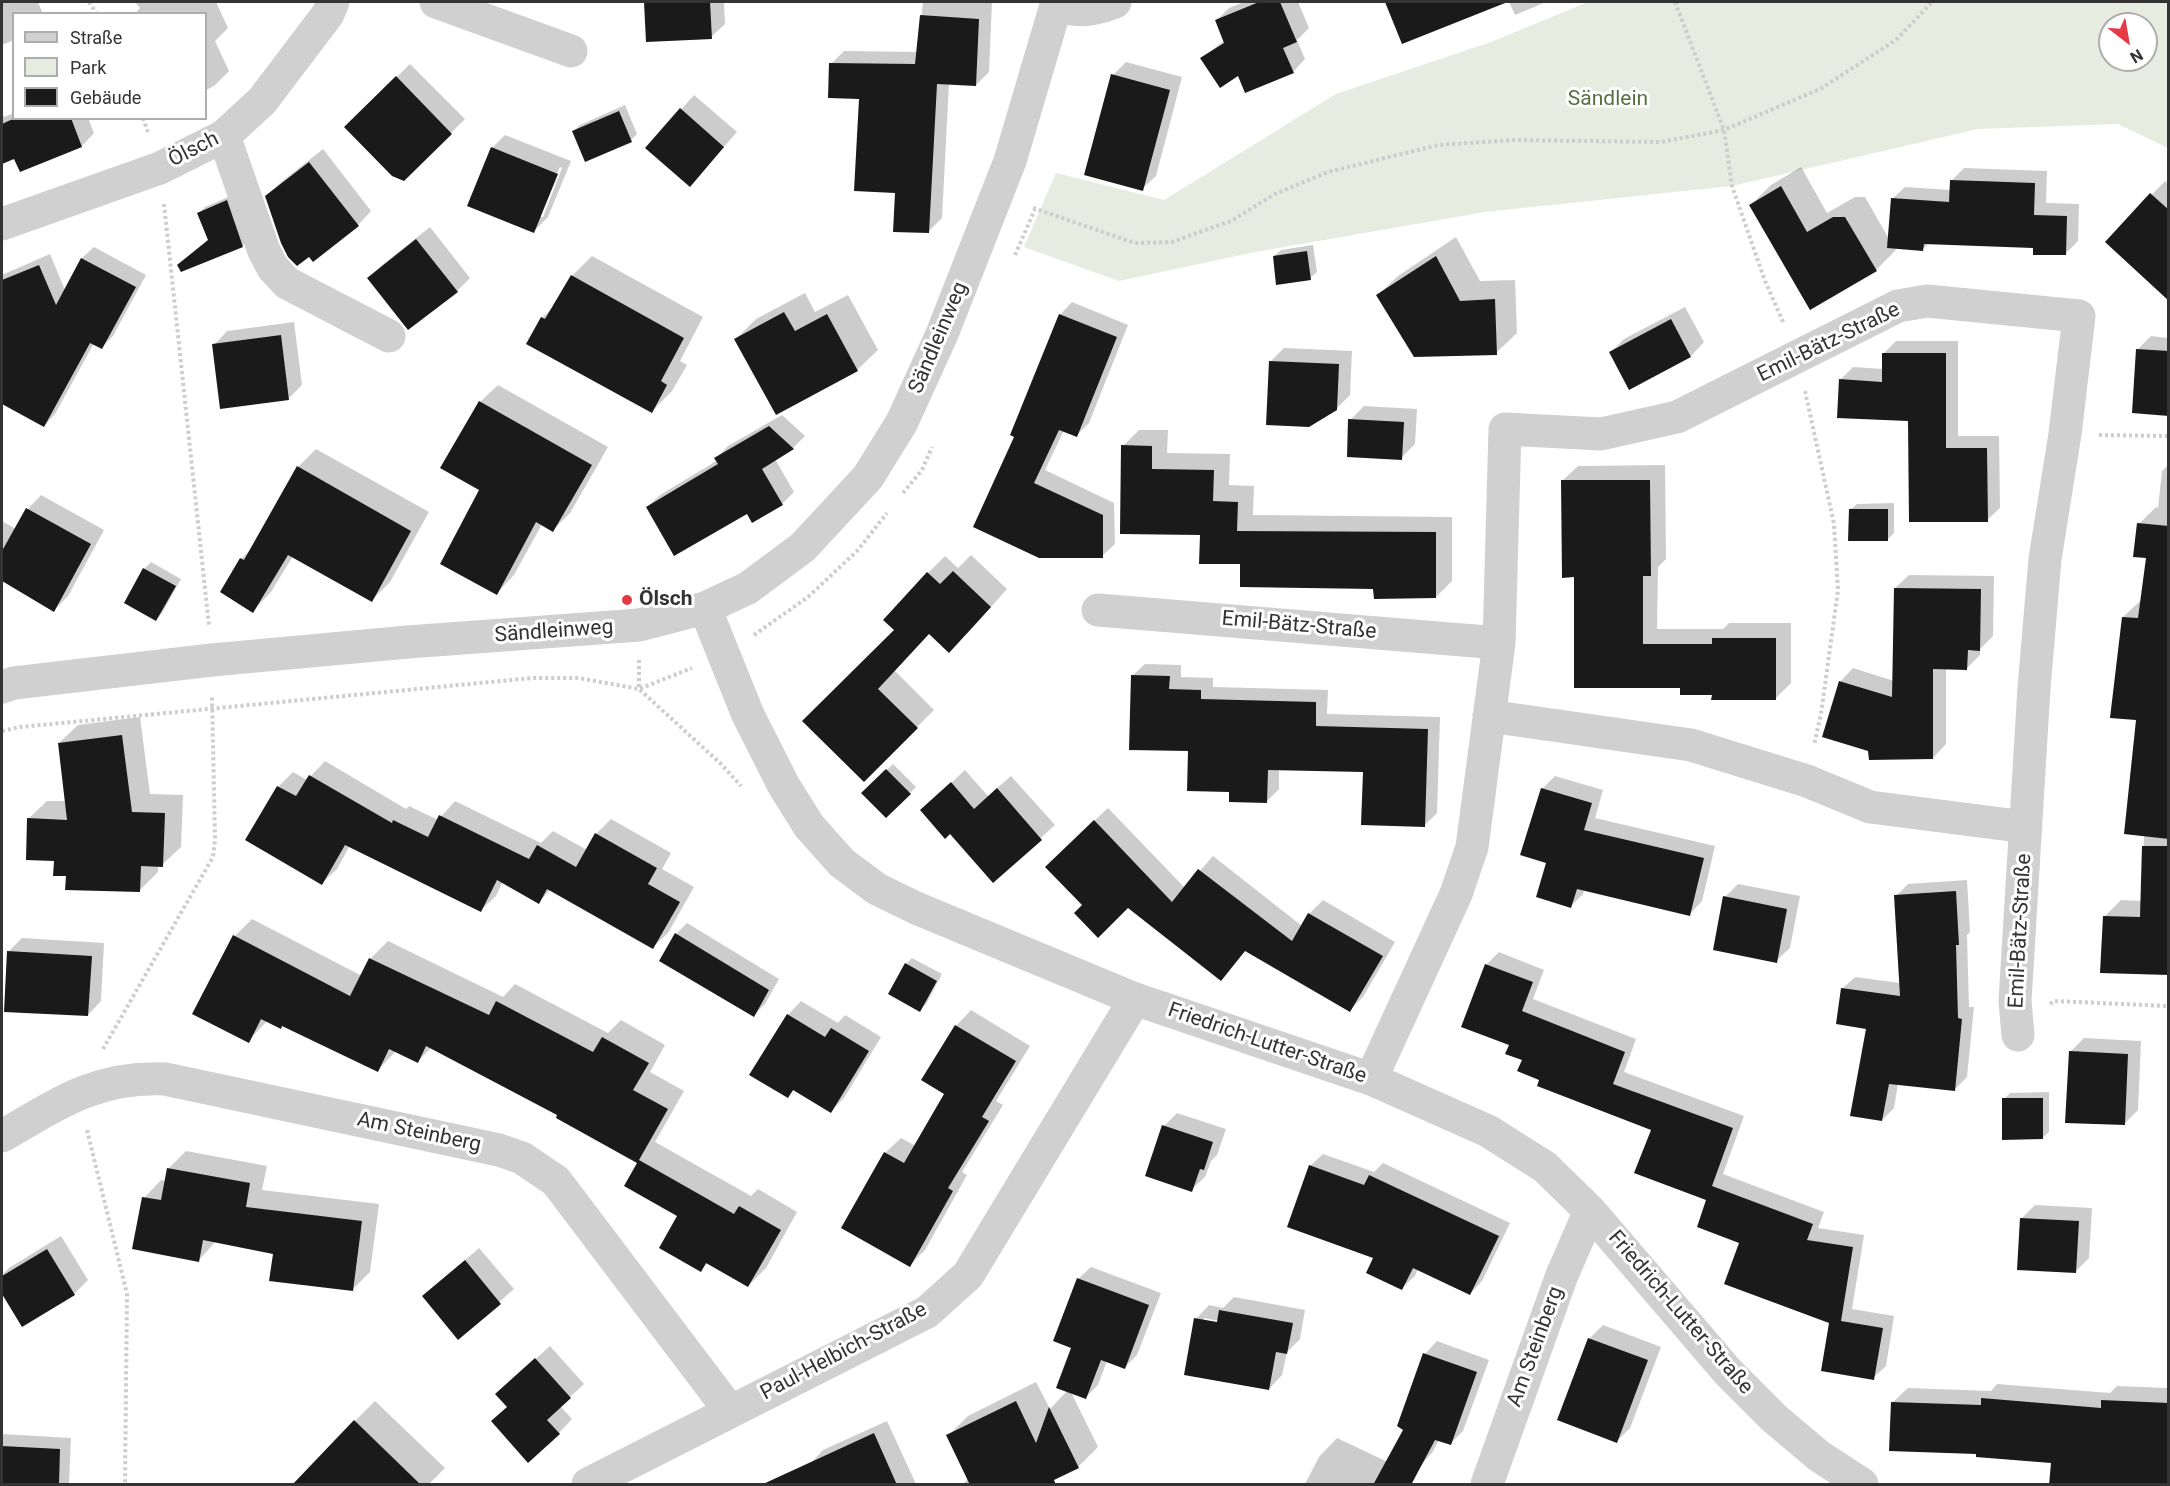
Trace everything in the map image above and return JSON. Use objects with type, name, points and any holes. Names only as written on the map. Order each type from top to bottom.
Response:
[{"type":"street","name":"Ölsch","points":[[2,224],[160,168],[224,136],[262,101],[328,14],[333,2]]},
{"type":"street","points":[[436,2],[571,51]]},
{"type":"street","points":[[1056,4],[1077,11],[1092,10],[1115,2]]},
{"type":"street","name":"Sändleinweg","points":[[2,687],[25,682],[213,660],[408,642],[639,625],[705,608],[748,588],[803,547],[867,477],[907,412],[942,334],[1010,161],[1056,4]]},
{"type":"street","points":[[224,136],[264,250],[273,268],[287,283],[389,336]]},
{"type":"street","name":"Emil-Bätz-Straße","points":[[1371,1079],[1456,894],[1472,847],[1499,643],[1505,429],[1601,434],[1677,417],[1898,306],[1927,301],[2079,316],[2066,434],[2045,559],[2034,688],[2015,1001],[2018,1035]]},
{"type":"street","name":"Friedrich-Lutter-Straße","points":[[705,608],[748,715],[784,786],[809,826],[842,863],[877,889],[915,908],[1135,999],[1371,1079],[1488,1131],[1545,1167],[1590,1211],[1728,1372],[1774,1419],[1819,1456],[1862,1485]]},
{"type":"street","name":"Emil-Bätz-Straße","points":[[1098,610],[1499,643]]},
{"type":"street","name":"Emil-Bätz-Straße","points":[[1488,716],[1691,745],[1807,781],[1870,807],[2026,827]]},
{"type":"street","name":"Paul-Helbich-Straße","points":[[588,1485],[927,1312],[968,1275],[1135,999]]},
{"type":"street","name":"Am Steinberg","points":[[2,1136],[78,1093],[100,1086],[145,1078],[165,1079],[487,1148],[522,1158],[556,1181],[730,1411]]},
{"type":"street","name":"Am Steinberg","points":[[1487,1485],[1562,1275],[1590,1211]]},
{"type":"path","points":[[997,194],[1135,243],[1172,242],[1232,221],[1275,194],[1328,172],[1438,145],[1514,140],[1661,142],[1724,130],[1820,89],[1896,40],[1932,2]]},
{"type":"path","points":[[125,1485],[127,1293],[78,1093],[213,857],[215,840],[213,660],[160,168],[144,120]]},
{"type":"path","points":[[2066,434],[2169,436]]},
{"type":"path","points":[[2018,1035],[2033,1013],[2054,1001],[2169,1006]]},
{"type":"green space","name":"Sändlein","points":[[1588,2],[2168,2],[2168,148],[2118,124],[1978,129],[1732,186],[1485,212],[1255,252],[1119,281],[1024,247],[1056,173],[1164,200],[1336,94],[1491,42]]},
{"type":"building","points":[[644,2],[710,2],[712,39],[646,42]]},
{"type":"building","points":[[1259,2],[1280,2],[1297,42],[1283,48],[1294,73],[1245,93],[1238,76],[1220,88],[1200,58],[1224,43],[1215,20]]},
{"type":"building","points":[[1385,2],[1505,2],[1505,3],[1402,44]]},
{"type":"building","points":[[920,15],[979,19],[976,86],[937,84],[929,233],[893,232],[895,193],[854,191],[859,99],[828,98],[829,63],[915,64]]},
{"type":"building","points":[[1111,74],[1170,90],[1143,191],[1084,175]]},
{"type":"building","points":[[396,76],[452,134],[404,181],[392,176],[344,127]]},
{"type":"building","points":[[680,108],[724,147],[690,187],[645,148]]},
{"type":"building","points":[[619,111],[632,142],[585,162],[572,131]]},
{"type":"building","points":[[12,119],[72,120],[82,147],[20,172],[14,159],[2,164],[2,124]]},
{"type":"building","points":[[491,147],[558,174],[534,233],[467,206]]},
{"type":"building","points":[[309,162],[359,226],[313,262],[309,257],[297,266],[288,257],[281,243],[265,196]]},
{"type":"building","points":[[1950,180],[2035,183],[2034,215],[2067,216],[2066,255],[2033,255],[2033,248],[1924,244],[1923,251],[1887,248],[1891,198],[1949,202]]},
{"type":"building","points":[[1781,186],[1807,232],[1833,217],[1845,217],[1877,271],[1810,310],[1749,205]]},
{"type":"building","points":[[2150,193],[2169,210],[2169,301],[2105,242]]},
{"type":"building","points":[[227,200],[243,247],[181,272],[177,265],[208,240],[197,213]]},
{"type":"building","points":[[416,239],[458,292],[408,330],[367,278]]},
{"type":"building","points":[[1307,251],[1311,280],[1276,285],[1273,256]]},
{"type":"building","points":[[1436,256],[1460,301],[1495,299],[1497,355],[1414,357],[1376,295]]},
{"type":"building","points":[[81,258],[136,287],[102,349],[90,343],[44,427],[2,404],[2,280],[39,265],[56,305]]},
{"type":"building","points":[[571,275],[684,338],[661,381],[667,385],[652,413],[526,344],[541,317],[545,319]]},
{"type":"building","points":[[784,312],[795,331],[827,314],[858,371],[776,415],[734,339]]},
{"type":"building","points":[[1059,314],[1117,337],[1077,437],[1059,430],[1034,483],[1103,515],[1103,558],[1039,558],[973,527],[1014,437],[1010,435]]},
{"type":"building","points":[[1671,319],[1691,357],[1629,390],[1609,352]]},
{"type":"building","points":[[281,335],[289,400],[220,409],[212,344]]},
{"type":"building","points":[[2136,349],[2169,351],[2169,416],[2132,413]]},
{"type":"building","points":[[1882,353],[1946,353],[1946,448],[1987,448],[1988,522],[1909,522],[1908,421],[1837,418],[1839,379],[1882,382]]},
{"type":"building","points":[[1269,361],[1339,364],[1337,410],[1309,427],[1266,425]]},
{"type":"building","points":[[479,401],[592,465],[553,532],[536,522],[497,595],[440,564],[479,490],[440,468]]},
{"type":"building","points":[[1348,419],[1404,422],[1402,460],[1347,457]]},
{"type":"building","points":[[769,426],[794,449],[762,469],[783,505],[752,523],[747,514],[674,556],[646,507],[718,464],[714,458]]},
{"type":"building","points":[[1121,445],[1152,446],[1152,469],[1214,470],[1213,501],[1238,502],[1237,531],[1436,532],[1436,598],[1374,599],[1373,589],[1240,587],[1240,564],[1199,564],[1200,535],[1120,534]]},
{"type":"building","points":[[297,466],[411,531],[372,602],[288,555],[253,613],[220,592],[240,558],[244,560]]},
{"type":"building","points":[[1561,480],[1650,480],[1651,576],[1643,576],[1643,644],[1712,644],[1712,638],[1776,638],[1776,700],[1711,700],[1712,695],[1680,695],[1680,688],[1574,688],[1574,577],[1562,578]]},
{"type":"building","points":[[26,508],[91,544],[54,612],[2,581],[2,551]]},
{"type":"building","points":[[1849,509],[1888,509],[1888,541],[1848,541]]},
{"type":"building","points":[[2137,523],[2169,526],[2169,839],[2124,834],[2136,720],[2110,718],[2122,617],[2138,618],[2146,558],[2133,557]]},
{"type":"building","points":[[143,568],[176,586],[156,621],[124,603]]},
{"type":"building","points":[[953,571],[991,607],[949,653],[929,634],[878,689],[918,728],[864,782],[802,721],[894,630],[883,620],[927,572],[940,584]]},
{"type":"building","points":[[1894,588],[1981,589],[1980,651],[1968,650],[1967,670],[1933,669],[1933,759],[1869,760],[1868,751],[1822,737],[1839,681],[1892,697]]},
{"type":"building","points":[[1131,675],[1170,676],[1169,689],[1201,690],[1201,699],[1316,702],[1316,726],[1428,729],[1425,827],[1361,825],[1363,772],[1268,770],[1267,803],[1229,802],[1229,792],[1187,791],[1188,751],[1129,750]]},
{"type":"building","points":[[122,735],[132,812],[165,813],[163,867],[141,866],[140,892],[65,890],[66,876],[53,876],[54,861],[26,860],[27,818],[67,820],[58,743]]},
{"type":"building","points":[[886,769],[911,794],[886,818],[861,793]]},
{"type":"building","points":[[309,775],[392,823],[393,820],[428,837],[439,815],[529,859],[537,845],[576,867],[595,833],[657,868],[648,884],[680,902],[653,949],[547,889],[539,904],[497,880],[481,912],[345,845],[322,885],[245,840],[277,786],[296,796]]},
{"type":"building","points":[[951,782],[974,809],[997,788],[1042,840],[993,883],[950,834],[945,839],[920,810]]},
{"type":"building","points":[[1541,788],[1592,803],[1584,830],[1704,858],[1690,916],[1577,889],[1571,908],[1536,897],[1546,863],[1520,855]]},
{"type":"building","points":[[1094,820],[1172,902],[1198,869],[1292,941],[1308,913],[1383,956],[1350,1012],[1245,951],[1221,981],[1128,908],[1098,938],[1074,913],[1082,905],[1045,867]]},
{"type":"building","points":[[2142,846],[2169,846],[2169,975],[2100,973],[2103,916],[2140,917]]},
{"type":"building","points":[[1956,891],[1959,945],[1956,945],[1958,1018],[1962,1019],[1955,1091],[1889,1084],[1882,1121],[1850,1116],[1866,1029],[1836,1024],[1841,988],[1900,996],[1894,895]]},
{"type":"building","points":[[1723,896],[1787,909],[1777,963],[1713,950]]},
{"type":"building","points":[[675,933],[769,990],[754,1017],[659,961]]},
{"type":"building","points":[[233,935],[350,996],[369,958],[489,1015],[496,1001],[593,1052],[602,1037],[649,1063],[633,1090],[668,1109],[639,1160],[734,1214],[739,1206],[781,1230],[748,1287],[706,1263],[701,1272],[659,1248],[677,1216],[624,1186],[637,1163],[556,1118],[557,1115],[426,1046],[418,1063],[389,1049],[378,1072],[282,1026],[281,1029],[261,1019],[249,1043],[192,1014]]},
{"type":"building","points":[[7,951],[92,956],[88,1016],[4,1012]]},
{"type":"building","points":[[905,963],[937,981],[920,1012],[888,994]]},
{"type":"building","points":[[1485,964],[1533,982],[1522,1011],[1625,1052],[1613,1084],[1733,1128],[1712,1186],[1813,1224],[1807,1240],[1853,1247],[1841,1321],[1883,1328],[1874,1380],[1821,1371],[1829,1323],[1724,1284],[1739,1243],[1697,1227],[1706,1200],[1634,1173],[1651,1130],[1537,1086],[1539,1080],[1517,1071],[1522,1060],[1505,1054],[1509,1045],[1461,1027]]},
{"type":"building","points":[[787,1014],[825,1037],[831,1028],[869,1051],[831,1113],[793,1090],[788,1098],[749,1075]]},
{"type":"building","points":[[955,1025],[1016,1061],[982,1117],[989,1121],[948,1188],[953,1191],[910,1267],[841,1228],[884,1152],[904,1163],[944,1094],[921,1080]]},
{"type":"building","points":[[2069,1051],[2128,1054],[2125,1125],[2065,1123]]},
{"type":"building","points":[[2002,1098],[2043,1098],[2043,1139],[2002,1140]]},
{"type":"building","points":[[1162,1125],[1213,1142],[1204,1170],[1200,1169],[1192,1192],[1145,1176]]},
{"type":"building","points":[[1309,1165],[1364,1185],[1369,1175],[1499,1236],[1470,1295],[1413,1268],[1402,1290],[1366,1273],[1373,1258],[1287,1227]]},
{"type":"building","points":[[167,1168],[250,1183],[246,1207],[362,1221],[353,1291],[269,1281],[273,1254],[203,1240],[199,1262],[132,1249],[142,1197],[161,1200]]},
{"type":"building","points":[[2020,1218],[2079,1221],[2076,1273],[2017,1270]]},
{"type":"building","points":[[47,1249],[75,1295],[22,1327],[2,1294],[2,1276]]},
{"type":"building","points":[[465,1260],[501,1304],[458,1340],[422,1296]]},
{"type":"building","points":[[1077,1278],[1149,1305],[1125,1369],[1101,1360],[1086,1399],[1056,1388],[1071,1348],[1053,1341]]},
{"type":"building","points":[[1219,1310],[1293,1323],[1287,1354],[1276,1352],[1269,1390],[1184,1375],[1194,1318],[1217,1322]]},
{"type":"building","points":[[1588,1338],[1648,1360],[1617,1443],[1557,1420]]},
{"type":"building","points":[[1423,1353],[1477,1372],[1451,1445],[1435,1440],[1411,1485],[1373,1485],[1403,1430],[1397,1426]]},
{"type":"building","points":[[535,1358],[571,1398],[547,1420],[560,1434],[528,1463],[491,1421],[507,1407],[495,1394]]},
{"type":"building","points":[[1981,1398],[2101,1408],[2101,1400],[2169,1403],[2169,1485],[2049,1485],[2051,1463],[1976,1457],[1976,1454],[1889,1451],[1891,1402],[1981,1405]]},
{"type":"building","points":[[1016,1401],[1036,1443],[1049,1407],[1079,1468],[1054,1480],[1056,1485],[970,1485],[946,1435]]},
{"type":"building","points":[[354,1420],[421,1485],[292,1485]]},
{"type":"building","points":[[874,1433],[897,1485],[761,1485]]},
{"type":"building","points":[[2,1446],[60,1449],[59,1485],[2,1485]]},
{"type":"place","name":"Ölsch","points":[[627,600]]}]
